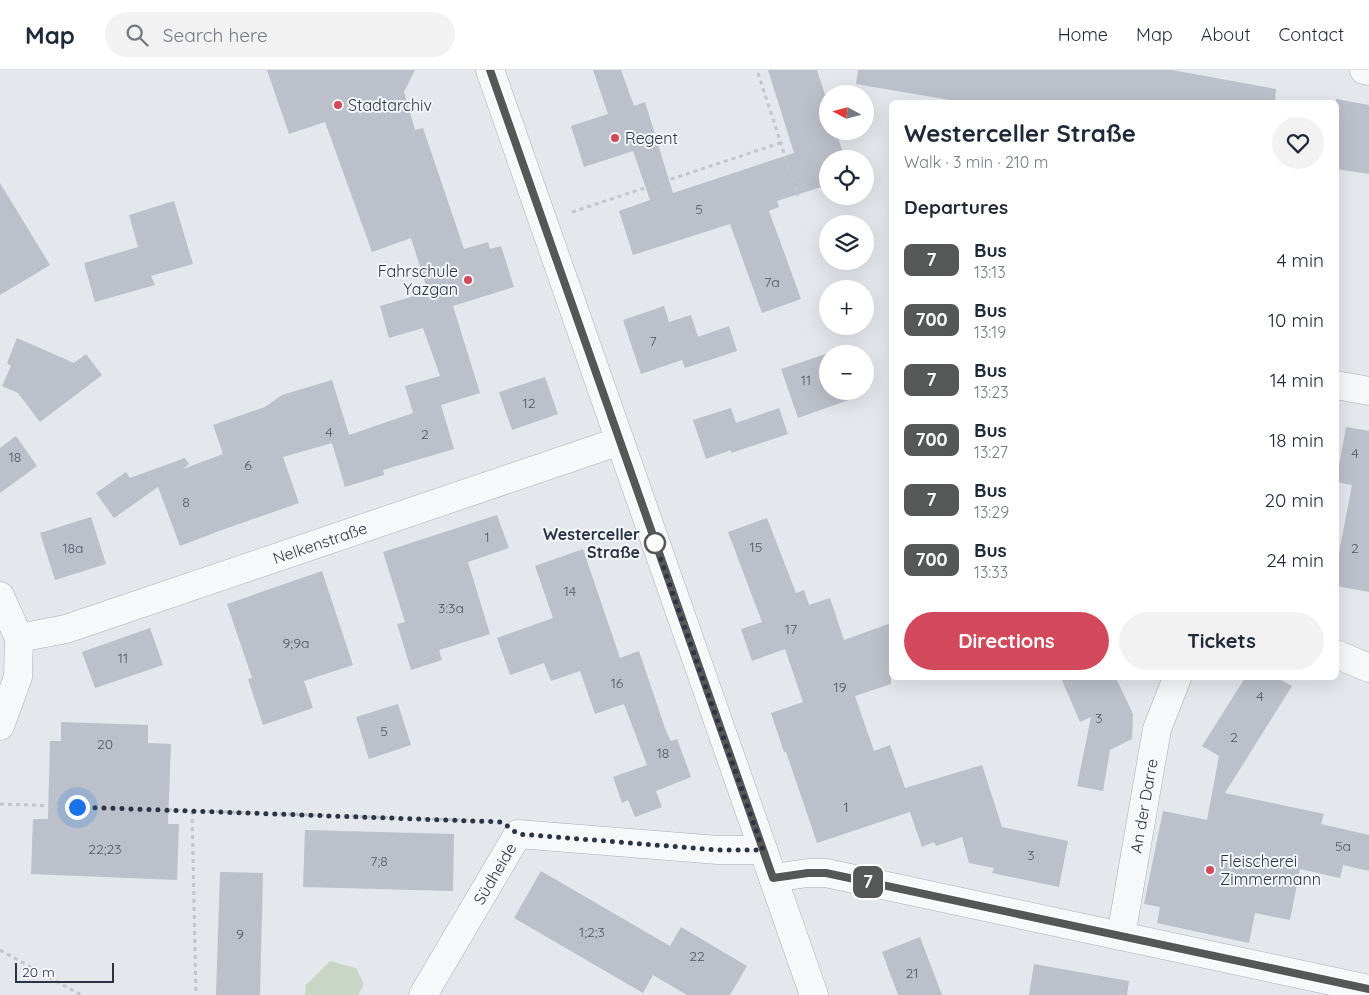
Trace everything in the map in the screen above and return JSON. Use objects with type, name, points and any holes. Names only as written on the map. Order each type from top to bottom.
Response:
[{"type":"street","points":[[490,70],[814,995]]},
{"type":"street","points":[[1364,70],[1369,71]]},
{"type":"street","points":[[1339,386],[1369,391]]},
{"type":"street","name":"Nelkenstraße","points":[[19,638],[66,629],[620,442]]},
{"type":"street","points":[[0,596],[19,638],[18,677],[0,726]]},
{"type":"street","points":[[1339,655],[1369,668]]},
{"type":"street","name":"An der Darre","points":[[1121,936],[1157,729],[1176,680]]},
{"type":"street","name":"Südheide","points":[[423,995],[518,834],[718,850],[763,850]]},
{"type":"street","points":[[773,878],[808,873],[826,873],[1369,989]]},
{"type":"path","points":[[758,73],[798,196]]},
{"type":"path","points":[[543,222],[780,143]]},
{"type":"path","points":[[0,804],[502,822],[518,834]]},
{"type":"path","points":[[192,811],[196,995]]},
{"type":"path","points":[[0,950],[81,995]]},
{"type":"green space","points":[[330,961],[356,968],[364,984],[358,995],[305,995],[306,985]]},
{"type":"building","points":[[267,70],[415,70],[404,92],[415,130],[423,128],[464,249],[488,242],[490,249],[501,246],[514,287],[453,306],[480,393],[441,405],[454,449],[383,470],[384,475],[345,487],[332,443],[283,457],[299,503],[180,546],[158,487],[114,518],[96,493],[126,472],[130,478],[185,458],[189,464],[183,469],[223,454],[213,425],[265,407],[282,395],[332,380],[349,435],[413,413],[405,386],[440,376],[423,328],[389,338],[380,306],[428,292],[411,238],[372,252],[325,122],[289,134]]},
{"type":"building","points":[[593,70],[621,70],[634,106],[645,102],[673,193],[794,153],[768,70],[817,70],[822,85],[819,85],[819,140],[839,140],[842,150],[819,150],[819,188],[777,201],[779,207],[769,211],[801,299],[762,313],[730,224],[633,255],[619,211],[650,200],[633,151],[584,167],[571,126],[608,114]]},
{"type":"building","points":[[858,70],[1172,70],[1276,89],[1275,100],[949,100],[874,87],[874,85],[856,84]]},
{"type":"building","points":[[1336,99],[1369,105],[1369,174],[1339,169],[1339,100]]},
{"type":"building","points":[[0,183],[50,265],[0,295]]},
{"type":"building","points":[[174,201],[193,264],[151,276],[155,285],[95,302],[84,263],[138,247],[129,215]]},
{"type":"building","points":[[664,306],[669,322],[691,315],[698,337],[729,326],[737,351],[685,368],[682,360],[641,374],[623,320]]},
{"type":"building","points":[[17,338],[74,363],[86,354],[102,375],[40,422],[18,393],[2,386],[11,366],[7,363]]},
{"type":"building","points":[[819,356],[819,400],[849,400],[798,418],[781,369]]},
{"type":"building","points":[[545,377],[558,414],[512,430],[499,392]]},
{"type":"building","points":[[731,408],[736,423],[779,408],[788,434],[731,453],[731,450],[706,459],[693,420]]},
{"type":"building","points":[[1346,427],[1369,431],[1369,592],[1339,587],[1339,552],[1352,485],[1339,483],[1339,466]]},
{"type":"building","points":[[16,436],[37,466],[0,493],[0,448]]},
{"type":"building","points":[[497,515],[509,548],[468,562],[490,634],[439,650],[442,660],[411,670],[397,624],[405,622],[383,552]]},
{"type":"building","points":[[91,517],[106,564],[55,580],[40,533]]},
{"type":"building","points":[[767,518],[796,593],[804,590],[809,605],[830,598],[844,640],[889,624],[889,680],[891,680],[891,684],[855,696],[874,751],[890,745],[905,788],[982,765],[1002,827],[1068,841],[1059,887],[992,873],[994,868],[969,863],[962,837],[936,846],[934,842],[922,847],[910,812],[817,843],[771,713],[803,702],[785,649],[752,661],[741,629],[762,622],[728,532]]},
{"type":"building","points":[[583,549],[620,658],[639,651],[666,731],[671,741],[677,739],[691,777],[656,791],[662,807],[635,817],[628,800],[622,803],[613,777],[647,765],[624,704],[595,714],[580,671],[551,681],[544,663],[510,675],[497,638],[553,618],[535,566]]},
{"type":"building","points":[[322,571],[353,665],[304,681],[313,708],[263,725],[248,679],[252,678],[227,604]]},
{"type":"building","points":[[150,628],[163,665],[95,688],[82,652]]},
{"type":"building","points":[[1062,680],[1117,680],[1133,714],[1132,739],[1110,750],[1103,791],[1077,786],[1091,717],[1080,722]]},
{"type":"building","name":"Fleischerei Zimmermann","points":[[1244,680],[1282,680],[1292,686],[1225,793],[1324,814],[1321,824],[1369,835],[1369,871],[1343,865],[1340,878],[1300,869],[1290,920],[1255,913],[1249,943],[1157,923],[1160,907],[1144,904],[1163,811],[1207,820],[1219,756],[1202,746]]},
{"type":"building","points":[[398,704],[411,745],[369,759],[356,717]]},
{"type":"building","points":[[61,722],[148,725],[148,743],[171,744],[168,824],[179,824],[177,880],[31,874],[33,819],[48,819],[50,741],[61,741]]},
{"type":"building","points":[[305,830],[454,834],[453,891],[303,887]]},
{"type":"building","points":[[541,871],[670,946],[681,927],[747,966],[730,995],[687,995],[653,975],[643,993],[514,918]]},
{"type":"building","points":[[220,872],[263,873],[260,995],[216,995]]},
{"type":"building","points":[[920,937],[942,995],[898,995],[882,952]]},
{"type":"building","points":[[1034,964],[1129,981],[1127,995],[1029,995]]},
{"type":"bus line","name":"7","points":[[490,70],[773,878],[808,873],[826,873],[1369,989]]},
{"type":"place","name":"Stadtarchiv","points":[[338,105]]},
{"type":"place","name":"Regent","points":[[615,138]]},
{"type":"place","name":"Fahrschule Yazgan","points":[[468,280]]},
{"type":"place","name":"Westerceller Straße","points":[[655,543]]},
{"type":"place","name":"Fleischerei Zimmermann","points":[[1210,870]]},
{"type":"route","points":[[77,807],[502,822],[518,834],[718,850],[763,850],[655,543]]}]
